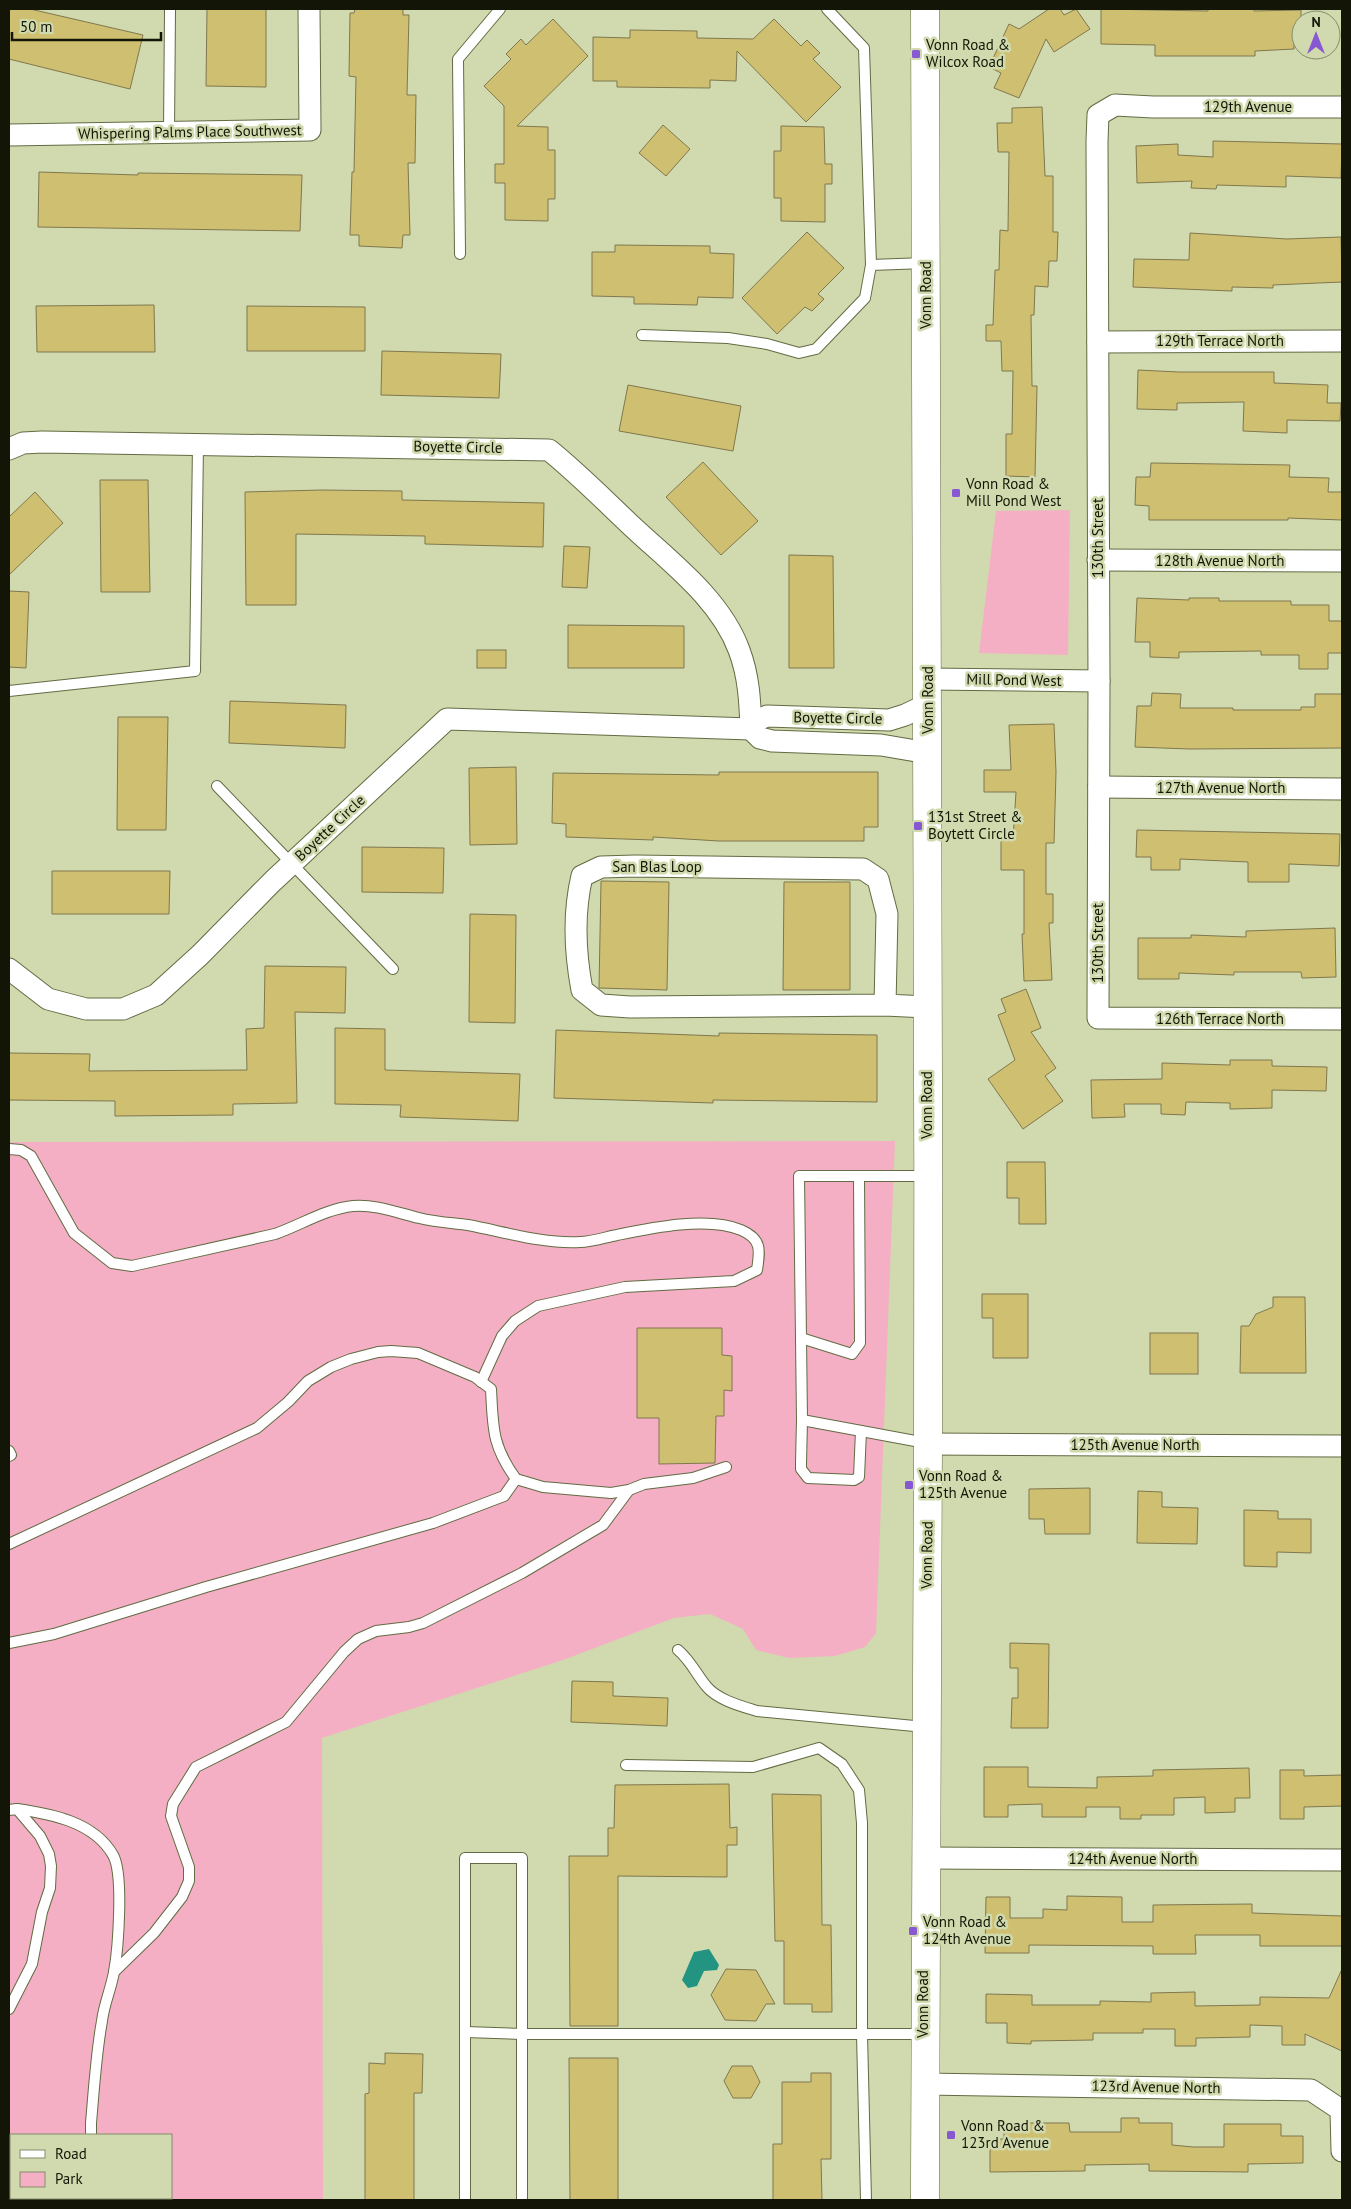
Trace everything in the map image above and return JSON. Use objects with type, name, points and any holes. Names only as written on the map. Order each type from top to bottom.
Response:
[{"type":"street","name":"Whispering Palms Place Southwest","points":[[9,135],[310,130],[309,9]]},
{"type":"street","name":"Vonn Road","points":[[925,9],[928,692],[928,1444],[923,2034],[925,2200]]},
{"type":"street","name":"130th Street","points":[[1098,1018],[1098,115],[1115,105],[1153,107]]},
{"type":"street","name":"129th Avenue","points":[[1153,107],[1342,107]]},
{"type":"street","name":"129th Terrace North","points":[[1098,342],[1342,341]]},
{"type":"street","name":"Boyette Circle","points":[[9,449],[23,443],[42,442],[549,450],[583,478],[634,529],[671,561],[720,614],[739,650],[750,690],[750,729]]},
{"type":"street","name":"128th Avenue North","points":[[1098,560],[1342,561]]},
{"type":"street","name":"Mill Pond West","points":[[928,692],[1099,681]]},
{"type":"street","name":"Boyette Circle","points":[[750,729],[758,720],[768,716],[889,720],[905,715],[928,692]]},
{"type":"street","name":"Boyette Circle","points":[[9,969],[48,999],[86,1009],[123,1009],[156,995],[290,864],[447,719],[750,729],[760,738],[772,741],[881,745],[928,753]]},
{"type":"street","name":"127th Avenue North","points":[[1099,787],[1342,789]]},
{"type":"street","name":"San Blas Loop","points":[[886,1005],[887,914],[878,879],[863,869],[634,866],[601,867],[582,876],[577,896],[576,958],[582,990],[601,1005],[630,1007],[886,1005],[927,1007]]},
{"type":"street","name":"126th Terrace North","points":[[1098,1018],[1342,1019]]},
{"type":"street","name":"125th Avenue North","points":[[928,1444],[1342,1446]]},
{"type":"street","name":"124th Avenue North","points":[[924,1858],[1342,1860]]},
{"type":"street","name":"123rd Avenue North","points":[[924,2084],[1311,2090],[1341,2110],[1342,2151]]},
{"type":"lane","points":[[169,132],[170,9]]},
{"type":"lane","points":[[460,254],[458,60],[500,9]]},
{"type":"lane","points":[[642,335],[728,338],[767,344],[798,354],[816,349],[865,298],[870,265],[864,48],[828,9]]},
{"type":"lane","points":[[870,265],[926,263]]},
{"type":"lane","points":[[9,690],[195,672],[198,444]]},
{"type":"lane","points":[[217,786],[393,969]]},
{"type":"lane","points":[[9,1149],[21,1150],[31,1156],[74,1233],[112,1263],[132,1266],[275,1234],[298,1226],[326,1212],[354,1206],[383,1208],[421,1219],[549,1241],[582,1242],[659,1226],[698,1224],[723,1225],[740,1229],[754,1237],[760,1250],[757,1270],[734,1281],[625,1287],[538,1306],[515,1321],[502,1336],[481,1382]]},
{"type":"lane","points":[[861,1431],[859,1476],[854,1480],[808,1478],[802,1469],[801,1463],[799,1176],[927,1176]]},
{"type":"lane","points":[[801,1338],[852,1354],[860,1343],[859,1176]]},
{"type":"lane","points":[[9,1544],[256,1428],[288,1402],[308,1381],[332,1367],[351,1358],[391,1351],[418,1353],[475,1377],[491,1388],[492,1427],[497,1445],[516,1480],[543,1487],[610,1493],[629,1490],[644,1484],[693,1478],[726,1467]]},
{"type":"lane","points":[[802,1420],[928,1444]]},
{"type":"lane","points":[[9,1451],[11,1455],[9,1456]]},
{"type":"lane","points":[[9,1643],[54,1634],[206,1587],[433,1523],[504,1496],[516,1480]]},
{"type":"lane","points":[[114,1972],[154,1933],[182,1897],[189,1881],[189,1867],[171,1816],[172,1804],[196,1766],[286,1722],[344,1652],[358,1639],[376,1631],[409,1628],[423,1623],[522,1573],[603,1525],[629,1490]]},
{"type":"lane","points":[[678,1650],[689,1660],[708,1688],[733,1704],[749,1709],[828,1719],[850,1719],[925,1727]]},
{"type":"lane","points":[[626,1765],[753,1767],[819,1748],[842,1764],[859,1790],[862,1822],[862,2034],[866,2200]]},
{"type":"lane","points":[[13,1810],[46,1814],[74,1823],[99,1837],[116,1860],[119,1902],[114,1972],[102,2020],[90,2123],[91,2134]]},
{"type":"lane","points":[[9,2009],[32,1964],[42,1912],[50,1888],[51,1866],[49,1854],[40,1836],[13,1810]]},
{"type":"lane","points":[[465,2200],[465,1858],[522,1858],[522,2200]]},
{"type":"lane","points":[[465,2032],[522,2034],[923,2034]]},
{"type":"green space","points":[[1070,510],[1068,655],[979,653],[996,511]]},
{"type":"green space","points":[[895,1141],[876,1633],[865,1647],[835,1656],[789,1658],[756,1650],[743,1629],[710,1614],[674,1618],[563,1660],[322,1738],[323,2200],[9,2200],[9,1142]]},
{"type":"water","points":[[709,1949],[719,1965],[717,1970],[704,1971],[697,1986],[688,1988],[682,1980],[694,1952]]},
{"type":"building","points":[[9,9],[30,9],[143,35],[130,89],[9,59]]},
{"type":"building","points":[[207,9],[266,9],[266,87],[206,86]]},
{"type":"building","points":[[355,9],[403,9],[403,15],[409,15],[407,95],[416,95],[415,163],[408,163],[410,235],[403,235],[402,248],[359,246],[359,235],[350,235],[352,172],[354,172],[356,77],[349,76],[350,13],[354,13]]},
{"type":"building","points":[[1049,9],[1060,9],[1064,15],[1076,9],[1090,29],[1054,52],[1046,39],[1019,98],[994,88],[1001,73],[989,67],[1009,24],[1019,29]]},
{"type":"building","points":[[1101,9],[1291,10],[1291,49],[1255,51],[1255,56],[1155,56],[1155,45],[1101,44]]},
{"type":"building","points":[[553,19],[588,56],[517,126],[548,127],[548,150],[555,150],[555,199],[548,199],[548,221],[505,220],[505,183],[495,183],[495,164],[504,164],[504,106],[484,86],[511,59],[506,54],[521,39],[526,45]]},
{"type":"building","points":[[774,19],[801,46],[807,40],[820,53],[813,59],[841,87],[806,122],[737,51],[736,81],[710,80],[710,88],[617,87],[617,81],[593,81],[593,37],[630,38],[630,30],[697,31],[697,38],[753,39]]},
{"type":"building","points":[[1042,107],[1045,176],[1053,176],[1053,232],[1058,232],[1057,261],[1049,261],[1048,287],[1035,286],[1034,315],[1031,315],[1032,386],[1037,386],[1035,477],[1006,476],[1006,434],[1012,434],[1013,371],[1002,371],[1001,341],[986,341],[986,325],[993,325],[995,270],[999,270],[1000,230],[1008,231],[1009,152],[998,152],[997,123],[1012,123],[1012,108]]},
{"type":"building","points":[[663,125],[690,149],[666,176],[639,153]]},
{"type":"building","points":[[781,126],[824,127],[825,164],[832,164],[832,184],[825,184],[825,222],[781,221],[781,198],[774,198],[774,151],[781,151]]},
{"type":"building","points":[[1213,141],[1342,144],[1341,178],[1286,176],[1286,187],[1217,185],[1216,189],[1191,188],[1192,181],[1137,183],[1136,146],[1178,144],[1178,155],[1213,157]]},
{"type":"building","points":[[39,172],[138,175],[138,173],[302,175],[300,231],[38,227]]},
{"type":"building","points":[[807,232],[844,268],[818,294],[824,299],[812,311],[805,307],[777,334],[742,298]]},
{"type":"building","points":[[1190,233],[1287,239],[1341,237],[1342,282],[1273,285],[1273,288],[1232,287],[1232,291],[1133,287],[1134,259],[1189,260]]},
{"type":"building","points":[[615,245],[710,246],[710,253],[734,254],[733,298],[698,297],[697,305],[634,304],[634,297],[592,296],[592,252],[615,252]]},
{"type":"building","points":[[154,305],[155,352],[37,352],[36,306]]},
{"type":"building","points":[[247,306],[365,307],[365,351],[247,351]]},
{"type":"building","points":[[382,351],[501,354],[499,398],[381,395]]},
{"type":"building","points":[[1138,370],[1274,372],[1274,383],[1328,385],[1327,403],[1341,403],[1340,421],[1287,420],[1287,433],[1243,431],[1244,402],[1177,403],[1177,410],[1137,409]]},
{"type":"building","points":[[628,385],[741,406],[733,451],[619,431]]},
{"type":"building","points":[[703,462],[758,521],[721,555],[666,497]]},
{"type":"building","points":[[1151,463],[1290,465],[1289,477],[1329,478],[1328,492],[1342,492],[1342,520],[1288,518],[1288,520],[1149,520],[1149,506],[1135,505],[1136,477],[1150,477]]},
{"type":"building","points":[[100,480],[148,480],[150,592],[101,592]]},
{"type":"building","points":[[322,490],[402,491],[402,500],[544,503],[543,547],[425,544],[425,536],[296,534],[296,605],[246,605],[245,492]]},
{"type":"building","points":[[35,492],[63,523],[9,575],[9,517]]},
{"type":"building","points":[[564,546],[590,547],[587,588],[562,587]]},
{"type":"building","points":[[789,555],[833,556],[834,668],[789,668]]},
{"type":"building","points":[[9,591],[29,592],[26,668],[9,667]]},
{"type":"building","points":[[1137,598],[1189,600],[1189,598],[1219,598],[1219,601],[1291,601],[1291,605],[1329,605],[1329,621],[1342,621],[1342,653],[1328,653],[1328,669],[1299,669],[1299,655],[1261,655],[1261,651],[1179,652],[1179,658],[1150,657],[1150,642],[1135,642]]},
{"type":"building","points":[[568,625],[684,626],[684,668],[568,668]]},
{"type":"building","points":[[477,650],[506,650],[506,668],[477,668]]},
{"type":"building","points":[[1152,693],[1181,694],[1180,708],[1233,708],[1233,710],[1301,710],[1301,707],[1315,707],[1315,694],[1342,694],[1342,748],[1190,749],[1135,747],[1137,706],[1151,706]]},
{"type":"building","points":[[230,701],[346,705],[345,748],[229,743]]},
{"type":"building","points":[[118,717],[168,717],[166,830],[117,830]]},
{"type":"building","points":[[1054,724],[1056,772],[1054,843],[1046,843],[1046,894],[1053,894],[1053,923],[1049,923],[1052,980],[1024,981],[1022,934],[1024,934],[1024,870],[1001,870],[1001,840],[1013,840],[1016,792],[984,792],[984,770],[1011,770],[1009,725]]},
{"type":"building","points":[[516,767],[517,844],[470,845],[469,768]]},
{"type":"building","points":[[719,772],[878,772],[878,827],[864,827],[864,841],[719,841],[653,837],[653,840],[566,837],[566,824],[552,823],[553,773],[719,775]]},
{"type":"building","points":[[1137,830],[1340,834],[1339,866],[1289,864],[1289,882],[1248,882],[1248,862],[1180,859],[1180,870],[1151,870],[1151,857],[1136,857]]},
{"type":"building","points":[[362,847],[444,848],[443,893],[362,892]]},
{"type":"building","points":[[52,871],[170,871],[169,914],[52,914]]},
{"type":"building","points":[[601,881],[669,882],[667,990],[599,988]]},
{"type":"building","points":[[784,882],[850,882],[850,990],[783,990]]},
{"type":"building","points":[[470,914],[516,915],[515,1023],[469,1022]]},
{"type":"building","points":[[1335,928],[1336,977],[1302,978],[1301,972],[1234,972],[1234,975],[1179,973],[1179,979],[1138,979],[1138,938],[1191,938],[1191,935],[1246,937],[1246,931]]},
{"type":"building","points":[[265,966],[346,967],[345,1013],[295,1012],[297,1103],[233,1104],[233,1115],[115,1116],[115,1101],[9,1100],[9,1053],[90,1054],[89,1071],[247,1070],[246,1029],[264,1028]]},
{"type":"building","points":[[1026,989],[1041,1028],[1031,1032],[1056,1068],[1045,1076],[1063,1101],[1023,1129],[988,1079],[1015,1060],[998,1015],[1006,1012],[1001,999]]},
{"type":"building","points":[[335,1028],[385,1029],[385,1070],[520,1074],[518,1121],[400,1117],[401,1105],[335,1104]]},
{"type":"building","points":[[556,1030],[719,1036],[719,1033],[877,1035],[877,1102],[713,1100],[713,1103],[554,1098]]},
{"type":"building","points":[[1230,1060],[1272,1060],[1272,1066],[1327,1067],[1326,1091],[1272,1090],[1272,1108],[1230,1109],[1230,1103],[1186,1102],[1185,1115],[1161,1114],[1161,1104],[1124,1104],[1125,1117],[1092,1118],[1091,1080],[1162,1079],[1162,1063],[1230,1065]]},
{"type":"building","points":[[1007,1162],[1045,1162],[1046,1224],[1019,1224],[1019,1198],[1007,1198]]},
{"type":"building","points":[[982,1294],[1028,1294],[1028,1358],[993,1358],[993,1318],[982,1318]]},
{"type":"building","points":[[1273,1297],[1305,1297],[1306,1373],[1240,1373],[1241,1326],[1249,1326],[1256,1314],[1273,1307]]},
{"type":"building","points":[[637,1328],[722,1328],[722,1355],[732,1356],[732,1391],[724,1390],[724,1416],[716,1416],[715,1463],[659,1464],[659,1418],[637,1418]]},
{"type":"building","points":[[1150,1333],[1198,1333],[1198,1374],[1150,1374]]},
{"type":"building","points":[[1090,1488],[1090,1534],[1045,1534],[1044,1519],[1029,1519],[1029,1489]]},
{"type":"building","points":[[1138,1491],[1162,1492],[1162,1507],[1198,1508],[1197,1544],[1137,1543]]},
{"type":"building","points":[[1244,1510],[1278,1511],[1278,1519],[1311,1519],[1311,1553],[1277,1552],[1277,1567],[1244,1566]]},
{"type":"building","points":[[1010,1643],[1049,1644],[1048,1728],[1011,1728],[1012,1698],[1018,1698],[1018,1668],[1010,1668]]},
{"type":"building","points":[[572,1681],[613,1682],[613,1696],[668,1698],[667,1726],[571,1722]]},
{"type":"building","points":[[984,1767],[1028,1767],[1028,1787],[1097,1788],[1097,1777],[1153,1776],[1153,1770],[1249,1768],[1250,1798],[1235,1798],[1235,1812],[1205,1813],[1205,1797],[1174,1798],[1174,1815],[1141,1815],[1141,1819],[1120,1819],[1120,1807],[1086,1807],[1086,1817],[1042,1817],[1042,1804],[1008,1805],[1008,1817],[984,1817]]},
{"type":"building","points":[[1280,1770],[1304,1770],[1304,1776],[1342,1775],[1342,1806],[1304,1807],[1304,1819],[1280,1819]]},
{"type":"building","points":[[729,1784],[730,1828],[737,1827],[737,1845],[727,1845],[727,1877],[618,1876],[618,2026],[570,2026],[569,1856],[608,1856],[608,1828],[614,1828],[615,1785]]},
{"type":"building","points":[[772,1794],[821,1795],[822,1925],[831,1925],[832,2012],[812,2012],[812,2004],[784,2004],[784,1941],[775,1941]]},
{"type":"building","points":[[1067,1896],[1122,1897],[1122,1922],[1153,1922],[1153,1905],[1252,1904],[1252,1913],[1342,1916],[1342,1946],[1260,1946],[1260,1935],[1195,1935],[1196,1954],[1153,1954],[1153,1946],[1029,1945],[1029,1953],[985,1953],[986,1897],[1010,1897],[1010,1918],[1043,1918],[1043,1909],[1067,1910]]},
{"type":"building","points":[[726,1969],[756,1970],[775,2004],[766,2004],[756,2021],[725,2020],[711,1995]]},
{"type":"building","points":[[1342,1969],[1342,2051],[1305,2034],[1305,2045],[1282,2045],[1282,2026],[1250,2025],[1250,2037],[1196,2038],[1196,2046],[1175,2046],[1175,2029],[1143,2029],[1143,2033],[1093,2033],[1093,2040],[1031,2041],[1031,2044],[1007,2043],[1007,2023],[986,2023],[986,1994],[1032,1995],[1032,2005],[1100,2005],[1100,2001],[1151,2002],[1151,1993],[1195,1992],[1195,2006],[1260,2005],[1260,1997],[1329,1998]]},
{"type":"building","points":[[385,2053],[423,2054],[422,2093],[414,2093],[414,2200],[365,2200],[365,2094],[369,2093],[369,2063],[385,2064]]},
{"type":"building","points":[[569,2058],[618,2058],[618,2200],[570,2200]]},
{"type":"building","points":[[732,2066],[752,2066],[760,2082],[751,2098],[733,2098],[724,2081]]},
{"type":"building","points":[[811,2073],[831,2073],[831,2159],[821,2159],[822,2200],[773,2200],[773,2144],[782,2144],[782,2082],[811,2082]]},
{"type":"building","points":[[1121,2118],[1139,2118],[1139,2123],[1172,2123],[1172,2145],[1193,2147],[1224,2147],[1224,2124],[1281,2124],[1281,2136],[1303,2136],[1303,2163],[1248,2164],[1248,2172],[1149,2171],[1149,2164],[1085,2165],[1085,2171],[990,2172],[990,2139],[1004,2139],[1004,2123],[1069,2123],[1070,2132],[1121,2132]]},
{"type":"place","name":"Vonn Road & Wilcox Road","points":[[916,54]]},
{"type":"place","name":"Vonn Road & Mill Pond West","points":[[956,493]]},
{"type":"place","name":"131st Street & Boytett Circle","points":[[918,826]]},
{"type":"place","name":"Vonn Road & 125th Avenue","points":[[909,1485]]},
{"type":"place","name":"Vonn Road & 124th Avenue","points":[[913,1931]]},
{"type":"place","name":"Vonn Road & 123rd Avenue","points":[[951,2135]]}]
